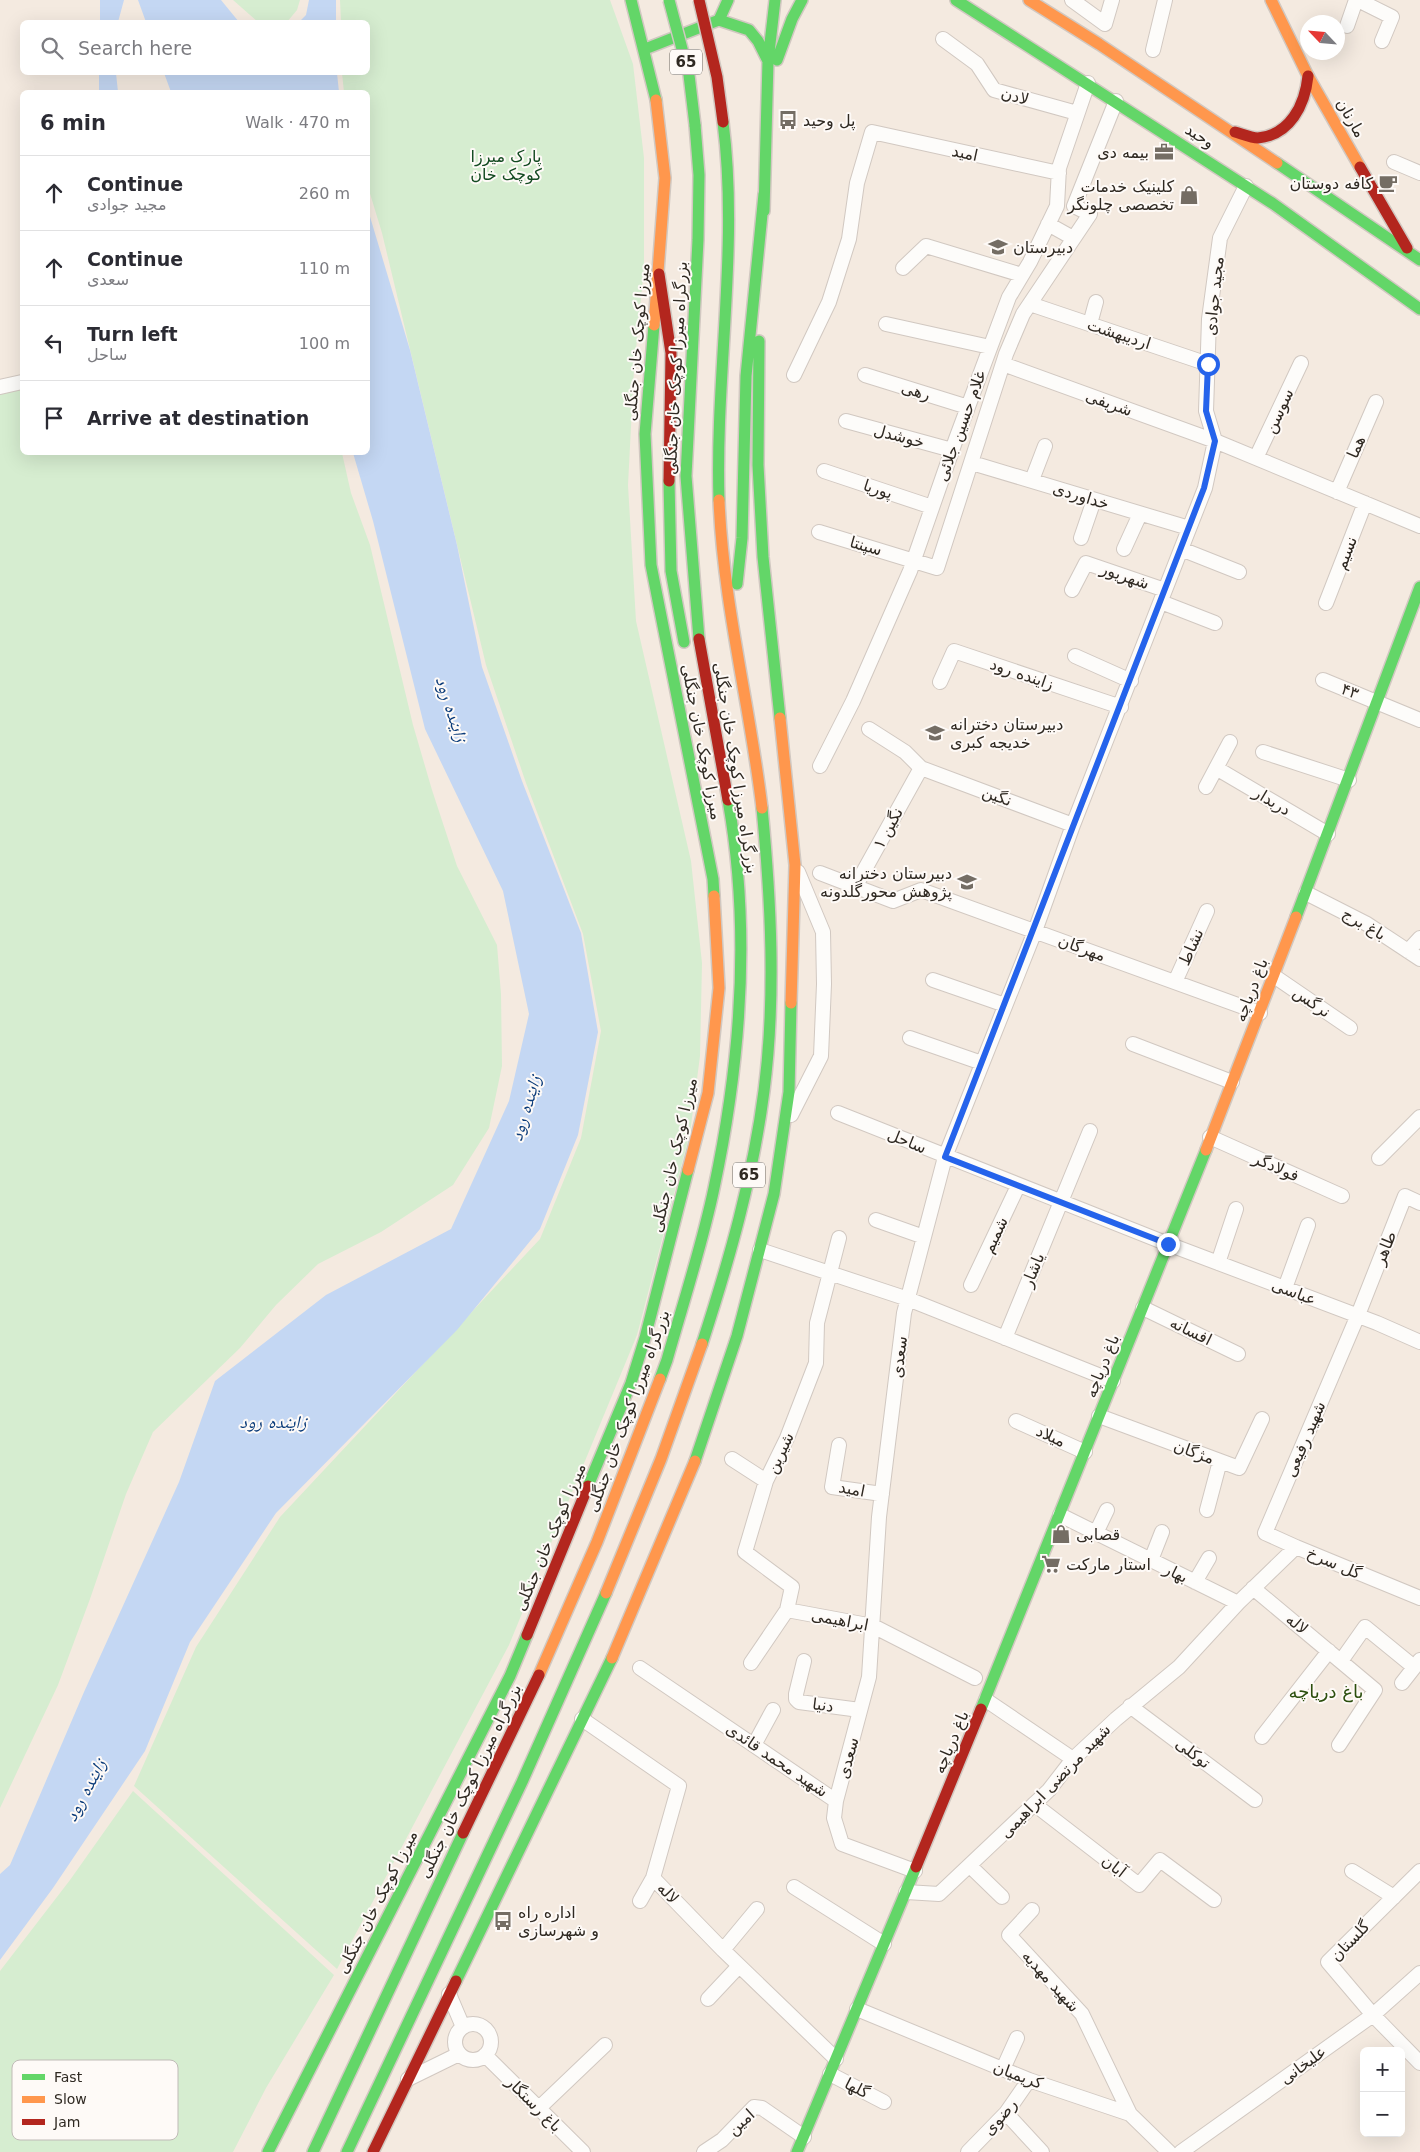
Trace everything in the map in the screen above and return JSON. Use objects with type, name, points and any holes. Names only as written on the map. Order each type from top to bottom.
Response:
[{"type":"main road","name":"میرزا کوچک خان جنگلی","points":[[268,2152],[510,1676],[542,1600],[634,1374],[708,1093],[719,988],[713,879],[651,565],[645,434],[665,178],[656,101],[645,49],[631,0]]},
{"type":"main road","name":"بزرگراه میرزا کوچک خان جنگلی","points":[[314,2152],[378,2010],[546,1660],[597,1542],[667,1360],[714,1190],[726,1127],[737,1045],[741,970],[739,892],[730,811],[697,626],[686,476],[698,240],[699,176],[689,75],[669,0]]},
{"type":"main road","name":"بزرگراه میرزا کوچک خان جنگلی","points":[[347,2152],[576,1666],[627,1548],[694,1367],[725,1270],[745,1195],[758,1125],[768,1046],[769,972],[762,810],[722,542],[718,471],[728,220],[728,156],[717,77],[699,0]]},
{"type":"main road","points":[[719,20],[728,0]]},
{"type":"main road","points":[[373,2152],[624,1634],[703,1440],[737,1336],[774,1194],[789,1082],[795,864],[763,556],[758,465],[767,86],[775,0]]},
{"type":"main road","points":[[767,86],[792,19],[802,0]]},
{"type":"main road","name":"وحید","points":[[956,0],[1246,186],[1420,309]]},
{"type":"main road","name":"وحید","points":[[1029,0],[1228,130],[1408,250],[1420,260]]},
{"type":"main road","name":"مارنان","points":[[1271,0],[1308,76],[1408,250]]},
{"type":"main road","points":[[645,49],[719,20],[736,24],[749,30],[758,41],[768,61]]},
{"type":"main road","points":[[1228,130],[1256,138],[1274,134],[1295,117],[1306,95],[1308,76]]},
{"type":"main road","points":[[734,616],[742,538],[746,376],[764,194]]},
{"type":"main road","points":[[659,274],[671,352],[668,501],[671,569],[687,654]]},
{"type":"main road","name":"باغ دریاچه","points":[[797,2152],[986,1700],[1143,1308],[1260,1013],[1420,586]]},
{"type":"main road","points":[[694,679],[717,736]]},
{"type":"main road","points":[[300,2152],[378,2010]]},
{"type":"street","points":[[1072,0],[1105,24],[1112,0]]},
{"type":"street","points":[[1153,50],[1165,0]]},
{"type":"street","points":[[1346,26],[1357,0],[1392,17],[1382,41]]},
{"type":"street","name":"لادن","points":[[943,39],[977,64],[994,90],[1078,113]]},
{"type":"street","name":"غلام حسین جلائی","points":[[820,766],[853,701],[914,560],[952,450],[1009,297],[1057,206],[1059,173],[1088,83]]},
{"type":"street","points":[[951,527],[1003,364],[1030,304],[1090,214],[1074,206],[1116,101]]},
{"type":"street","name":"امید","points":[[794,375],[829,302],[846,248],[857,184],[872,132],[1059,173]]},
{"type":"street","points":[[1394,162],[1420,173]]},
{"type":"street","name":"مجید جوادی","points":[[1035,931],[1073,825],[1121,707],[1204,488],[1215,441],[1206,411],[1210,319],[1220,238],[1246,186]]},
{"type":"street","points":[[1048,224],[1073,238]]},
{"type":"street","points":[[903,268],[926,246],[1022,275]]},
{"type":"street","points":[[1090,324],[1096,302]]},
{"type":"street","name":"اردیبهشت","points":[[1030,304],[1208,364]]},
{"type":"street","points":[[886,324],[990,347]]},
{"type":"street","name":"شریفی","points":[[1003,364],[1215,441]]},
{"type":"street","name":"سوسن","points":[[1256,458],[1301,364]]},
{"type":"street","name":"رهی","points":[[865,375],[968,407]]},
{"type":"street","points":[[0,387],[20,382]]},
{"type":"street","name":"هما","points":[[1337,492],[1376,402]]},
{"type":"street","name":"خوشدل","points":[[846,421],[952,450]]},
{"type":"street","points":[[1215,441],[1420,526]]},
{"type":"street","points":[[1032,480],[1045,446]]},
{"type":"street","name":"خداوردی","points":[[972,463],[1189,528]]},
{"type":"street","name":"پوریا","points":[[824,471],[930,513],[951,527]]},
{"type":"street","points":[[1082,538],[1094,500]]},
{"type":"street","name":"نسیم","points":[[1326,603],[1365,504]]},
{"type":"street","points":[[1124,549],[1140,514]]},
{"type":"street","name":"سپنتا","points":[[819,532],[937,568],[951,527]]},
{"type":"street","points":[[1181,549],[1239,572]]},
{"type":"street","name":"شهریور","points":[[1072,590],[1086,563],[1163,596]]},
{"type":"street","points":[[1163,596],[1215,623]]},
{"type":"street","name":"زاینده رود","points":[[940,682],[954,651],[1121,707]]},
{"type":"street","points":[[1075,656],[1131,681]]},
{"type":"street","name":"۴۳","points":[[1323,680],[1420,720]]},
{"type":"street","points":[[869,729],[906,752],[921,768]]},
{"type":"street","points":[[1206,787],[1230,742]]},
{"type":"street","points":[[1263,752],[1348,780]]},
{"type":"street","name":"نگین","points":[[921,768],[1073,825]]},
{"type":"street","name":"نگین ۱","points":[[855,887],[921,768]]},
{"type":"street","name":"دربدار","points":[[1216,768],[1328,834]]},
{"type":"street","points":[[784,1129],[821,1056],[824,984],[823,932],[795,864]]},
{"type":"street","name":"مهرگان","points":[[820,872],[893,901],[921,890],[1260,1013]]},
{"type":"street","name":"باغ برج","points":[[1306,892],[1368,924],[1420,959]]},
{"type":"street","name":"نشاط","points":[[1175,982],[1207,911]]},
{"type":"street","name":"سعدی","points":[[836,1801],[869,1676],[882,1494],[908,1299],[945,1157],[1035,931]]},
{"type":"street","points":[[1408,951],[1420,938]]},
{"type":"street","name":"نرگس","points":[[1274,976],[1350,1028]]},
{"type":"street","points":[[933,980],[1005,1006]]},
{"type":"street","points":[[910,1038],[982,1063]]},
{"type":"street","points":[[1133,1044],[1232,1082]]},
{"type":"street","name":"ساحل","points":[[838,1113],[1168,1244]]},
{"type":"street","points":[[1379,1158],[1420,1117]]},
{"type":"street","points":[[1060,1202],[1090,1131]]},
{"type":"street","name":"فولادگر","points":[[1210,1137],[1342,1196]]},
{"type":"street","name":"شمیم","points":[[972,1285],[1018,1186]]},
{"type":"street","name":"طاهر","points":[[1358,1316],[1405,1196],[1420,1203]]},
{"type":"street","name":"یاشار","points":[[1005,1338],[1060,1202]]},
{"type":"street","points":[[1218,1263],[1236,1209]]},
{"type":"street","points":[[876,1220],[924,1237]]},
{"type":"street","points":[[1284,1288],[1308,1226]]},
{"type":"street","name":"شیرین","points":[[787,1610],[792,1587],[745,1552],[766,1481],[787,1438],[816,1363],[817,1323],[828,1274],[839,1238]]},
{"type":"street","name":"عباسی","points":[[1168,1244],[1358,1316],[1420,1342]]},
{"type":"street","points":[[760,1250],[908,1299],[1113,1381]]},
{"type":"street","name":"افسانه","points":[[1143,1308],[1238,1354]]},
{"type":"street","name":"شهید رفیعی","points":[[1296,1546],[1266,1533],[1358,1316]]},
{"type":"street","name":"مژگان","points":[[1099,1416],[1239,1468],[1262,1420]]},
{"type":"street","name":"میلاد","points":[[1016,1421],[1085,1452]]},
{"type":"street","name":"امید","points":[[839,1444],[832,1487],[882,1494]]},
{"type":"street","points":[[732,1459],[766,1481]]},
{"type":"street","points":[[1207,1510],[1220,1461]]},
{"type":"street","points":[[1096,1533],[1107,1510]]},
{"type":"street","name":"بهار","points":[[1060,1515],[1238,1603]]},
{"type":"street","points":[[1151,1560],[1162,1532]]},
{"type":"street","name":"گل سرخ","points":[[1238,1603],[1296,1546],[1420,1598]]},
{"type":"street","points":[[1195,1582],[1209,1558]]},
{"type":"street","name":"لاله","points":[[1253,1588],[1375,1690],[1339,1745]]},
{"type":"street","name":"شهید مرتضی ابراهیمی","points":[[906,1892],[939,1894],[1049,1790],[1073,1759],[1130,1706],[1179,1667],[1238,1603]]},
{"type":"street","points":[[751,1664],[787,1610]]},
{"type":"street","name":"ابراهیمی","points":[[787,1610],[873,1626],[975,1678]]},
{"type":"street","points":[[1340,1661],[1365,1627],[1417,1664],[1402,1683]]},
{"type":"street","points":[[1262,1737],[1329,1651]]},
{"type":"street","name":"دنیا","points":[[804,1662],[796,1694],[796,1699],[799,1702],[860,1710]]},
{"type":"street","name":"شهید محمد قائدی","points":[[640,1668],[836,1801],[836,1829],[842,1844],[915,1871]]},
{"type":"street","points":[[986,1700],[1073,1759]]},
{"type":"street","name":"توکلی","points":[[1130,1706],[1255,1800]]},
{"type":"street","points":[[754,1746],[773,1710]]},
{"type":"street","name":"لاله","points":[[582,1719],[680,1786],[653,1878],[739,1966],[836,2058]]},
{"type":"street","name":"آبان","points":[[1034,1804],[1139,1885],[1160,1860],[1214,1900]]},
{"type":"street","points":[[970,1866],[1002,1897]]},
{"type":"street","points":[[1352,1870],[1394,1897]]},
{"type":"street","name":"گلستان","points":[[1373,2015],[1328,1962],[1420,1871]]},
{"type":"street","points":[[640,1901],[653,1878]]},
{"type":"street","points":[[794,1888],[884,1944]]},
{"type":"street","points":[[723,1950],[757,1909]]},
{"type":"street","name":"شهید مهدیه","points":[[1032,1910],[1009,1934],[1082,2014],[1130,2114]]},
{"type":"street","points":[[708,1999],[739,1966]]},
{"type":"street","name":"علیخانی","points":[[1181,2152],[1373,2015],[1420,1972]]},
{"type":"street","points":[[449,1994],[462,2027]]},
{"type":"street","name":"کریمیان","points":[[857,2008],[1003,2070],[1130,2114],[1169,2152]]},
{"type":"street","points":[[1373,2015],[1420,2063]]},
{"type":"street","points":[[474,2024],[485,2028],[491,2039],[489,2051],[486,2055],[475,2060],[463,2058],[459,2054],[455,2042],[458,2031],[462,2027],[474,2024]]},
{"type":"street","points":[[1003,2070],[1018,2038]]},
{"type":"street","points":[[539,2108],[605,2045]]},
{"type":"street","points":[[406,2081],[459,2054]]},
{"type":"street","name":"باغ رستگار","points":[[486,2055],[583,2152]]},
{"type":"street","name":"گلها","points":[[830,2074],[884,2102]]},
{"type":"street","name":"رضوی","points":[[968,2152],[1006,2113],[1029,2080]]},
{"type":"street","name":"امین","points":[[704,2152],[722,2140],[754,2107],[762,2108],[804,2137]]},
{"type":"street","points":[[1006,2113],[1042,2152]]},
{"type":"green space","points":[[233,0],[300,0],[297,10],[289,20],[256,20]]},
{"type":"green space","name":"پارک میرزا کوچک خان","points":[[340,0],[610,0],[633,64],[644,158],[644,268],[634,369],[628,485],[636,621],[691,861],[702,963],[700,1056],[690,1133],[637,1335],[509,1645],[337,1969],[134,1786],[196,1647],[280,1517],[540,1239],[581,1138],[601,1031],[583,934],[526,783],[486,665],[382,233],[370,194],[370,90],[344,90],[342,75],[370,75],[370,20],[341,20]]},
{"type":"green space","points":[[20,389],[20,455],[342,455],[351,493],[370,545],[413,725],[432,790],[457,866],[497,945],[501,994],[502,1066],[489,1128],[453,1185],[381,1232],[318,1264],[276,1305],[240,1348],[153,1432],[126,1494],[58,1685],[0,1808],[0,393]]},
{"type":"green space","points":[[133,1791],[334,1975],[266,2088],[233,2152],[0,2152],[0,1971],[70,1880]]},
{"type":"water","points":[[100,0],[124,0],[119,20],[100,20]]},
{"type":"water","points":[[138,0],[221,0],[237,20],[145,20]]},
{"type":"water","points":[[309,0],[336,0],[336,20],[301,20],[306,15]]},
{"type":"water","points":[[99,75],[116,75],[118,90],[99,90]]},
{"type":"water","points":[[165,75],[337,75],[339,90],[170,90]]},
{"type":"water","name":"زاینده رود","points":[[370,217],[410,350],[457,545],[482,667],[522,781],[581,933],[598,1032],[578,1135],[540,1229],[457,1330],[276,1513],[190,1642],[145,1751],[53,1888],[0,1960],[0,1874],[10,1865],[84,1692],[179,1482],[215,1381],[326,1295],[451,1229],[509,1101],[529,1014],[503,891],[425,729],[373,521],[354,455],[370,455]]},
{"type":"traffic: fast","points":[[631,0],[656,100]]},
{"type":"traffic: fast","points":[[669,0],[689,75],[695,125]]},
{"type":"traffic: fast","points":[[719,20],[728,0]]},
{"type":"traffic: fast","points":[[764,211],[768,61],[775,0]]},
{"type":"traffic: fast","points":[[777,60],[792,19],[802,0]]},
{"type":"traffic: fast","points":[[956,0],[1272,203],[1420,309]]},
{"type":"traffic: fast","points":[[645,49],[719,20],[749,30],[758,41],[768,61]]},
{"type":"traffic: fast","points":[[719,500],[720,406],[729,216],[723,122]]},
{"type":"traffic: fast","points":[[695,125],[699,175],[698,240],[686,476],[699,639]]},
{"type":"traffic: fast","points":[[1277,163],[1420,260]]},
{"type":"traffic: fast","points":[[737,584],[742,538],[746,376],[764,194]]},
{"type":"traffic: fast","points":[[654,325],[645,434],[651,565],[713,879],[714,896]]},
{"type":"traffic: fast","points":[[759,341],[758,465],[763,557],[780,718]]},
{"type":"traffic: fast","points":[[669,481],[671,571],[684,642]]},
{"type":"traffic: fast","points":[[1296,917],[1420,587]]},
{"type":"traffic: fast","points":[[660,1379],[704,1231],[714,1188],[731,1092],[740,994],[741,946],[735,848],[728,800]]},
{"type":"traffic: fast","points":[[702,1344],[722,1282],[747,1187],[759,1123],[768,1056],[771,949],[768,878],[762,808]]},
{"type":"traffic: fast","points":[[695,1461],[737,1336],[774,1194],[789,1092],[791,1003]]},
{"type":"traffic: fast","points":[[981,1709],[1206,1150]]},
{"type":"traffic: fast","points":[[588,1486],[631,1383],[645,1338],[688,1170]]},
{"type":"traffic: fast","points":[[347,2152],[522,1782],[606,1593]]},
{"type":"traffic: fast","points":[[268,2152],[510,1676],[527,1635]]},
{"type":"traffic: fast","points":[[456,1981],[612,1658]]},
{"type":"traffic: fast","points":[[313,2152],[463,1833]]},
{"type":"traffic: fast","points":[[797,2152],[916,1867]]},
{"type":"traffic: slow","points":[[1029,0],[1099,44],[1277,163]]},
{"type":"traffic: slow","points":[[1271,0],[1308,76],[1360,167]]},
{"type":"traffic: slow","points":[[654,325],[665,178],[656,100]]},
{"type":"traffic: slow","points":[[719,500],[731,616],[762,808]]},
{"type":"traffic: slow","points":[[780,718],[795,865],[791,1003]]},
{"type":"traffic: slow","points":[[688,1170],[708,1093],[719,988],[714,896]]},
{"type":"traffic: slow","points":[[1206,1150],[1296,917]]},
{"type":"traffic: slow","points":[[606,1593],[661,1459],[702,1344]]},
{"type":"traffic: slow","points":[[539,1675],[597,1542],[660,1379]]},
{"type":"traffic: slow","points":[[612,1658],[695,1461]]},
{"type":"traffic: jam","points":[[699,0],[717,77],[723,122]]},
{"type":"traffic: jam","points":[[1235,132],[1258,138],[1269,136],[1287,125],[1299,108],[1308,76]]},
{"type":"traffic: jam","points":[[1360,167],[1407,248]]},
{"type":"traffic: jam","points":[[659,274],[671,353],[669,481]]},
{"type":"traffic: jam","points":[[699,639],[728,800]]},
{"type":"traffic: jam","points":[[527,1635],[588,1486]]},
{"type":"traffic: jam","points":[[463,1833],[539,1675]]},
{"type":"traffic: jam","points":[[916,1867],[981,1709]]},
{"type":"traffic: jam","points":[[373,2152],[456,1981]]},
{"type":"place","name":"پل وحید","points":[[788,120]]},
{"type":"place","name":"بیمه دی","points":[[1164,152]]},
{"type":"place","name":"کافه دوستان","points":[[1388,183]]},
{"type":"place","name":"کلینیک خدمات تخصصی چلونگر","points":[[1189,195]]},
{"type":"place","name":"دبیرستان","points":[[998,247]]},
{"type":"place","name":"دبیرستان دخترانه خدیجه کبری","points":[[935,733]]},
{"type":"place","name":"دبیرستان دخترانه پژوهش محورگلدونه","points":[[967,882]]},
{"type":"place","name":"قصابی","points":[[1061,1534]]},
{"type":"place","name":"استار مارکت","points":[[1051,1564]]},
{"type":"place","name":"اداره راه و شهرسازی","points":[[503,1921]]},
{"type":"district","name":"باغ دریاچه","points":[[1326,1691]]},
{"type":"route","points":[[1168,1244],[945,1157],[1035,931],[1073,825],[1121,707],[1204,488],[1215,441],[1206,411],[1208,364]]}]
